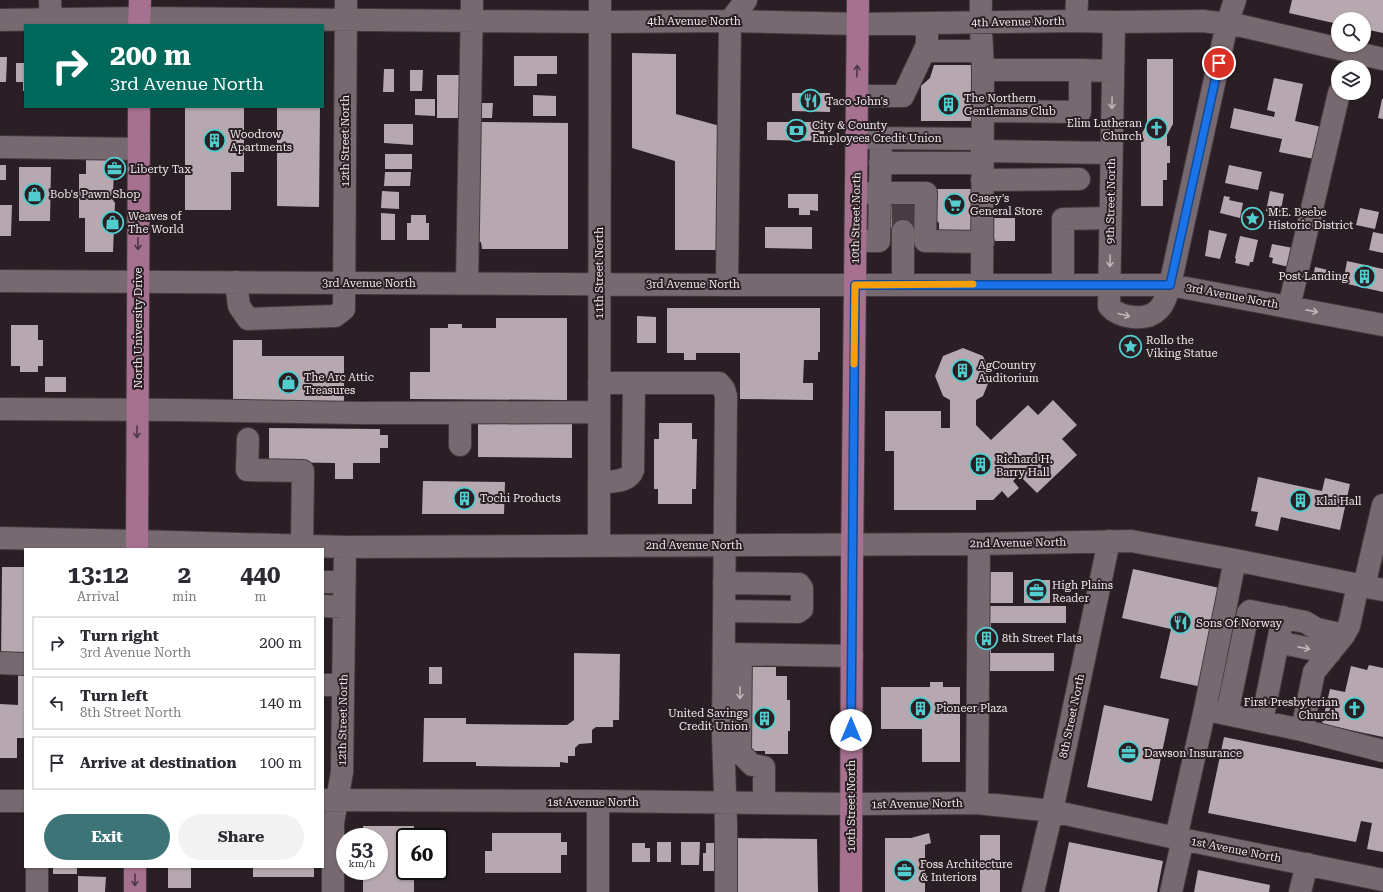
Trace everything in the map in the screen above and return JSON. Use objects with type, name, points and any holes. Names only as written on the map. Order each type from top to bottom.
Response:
[{"type":"main road","name":"10th Street North","points":[[851,892],[852,544],[858,0]]},
{"type":"main road","name":"North University Drive","points":[[137,545],[139,108]]},
{"type":"main road","points":[[135,868],[135,892]]},
{"type":"street","name":"11th Street North","points":[[599,546],[600,0]]},
{"type":"street","points":[[728,285],[730,21],[746,0]]},
{"type":"street","points":[[981,0],[980,22],[983,60],[982,284]]},
{"type":"street","points":[[1170,285],[1227,24],[1235,0]]},
{"type":"street","name":"4th Avenue North","points":[[0,20],[50,10],[140,14],[346,10],[472,10],[600,22],[730,21],[858,24],[980,22],[1077,10],[1114,22],[1203,21],[1227,24],[1346,59],[1383,59]]},
{"type":"street","name":"12th Street North","points":[[236,282],[239,306],[248,319],[335,316],[344,309],[346,10]]},
{"type":"street","points":[[467,283],[472,10]]},
{"type":"street","name":"9th Street North","points":[[1114,22],[1109,306],[1120,315],[1145,316],[1157,312],[1162,306],[1170,285]]},
{"type":"street","points":[[857,96],[903,96],[927,45],[927,23]]},
{"type":"street","points":[[924,51],[983,60],[1080,70],[1113,71]]},
{"type":"street","points":[[982,111],[1080,112],[1080,70]]},
{"type":"street","points":[[1289,307],[1336,100]]},
{"type":"street","points":[[857,138],[881,138],[1079,179]]},
{"type":"street","points":[[879,241],[881,138]]},
{"type":"street","points":[[0,147],[139,149]]},
{"type":"street","points":[[880,163],[1111,153]]},
{"type":"street","points":[[856,193],[880,193],[903,199],[926,193],[925,241]]},
{"type":"street","points":[[1063,284],[1062,219],[1110,218]]},
{"type":"street","points":[[856,241],[879,241],[903,236],[925,241],[983,242]]},
{"type":"street","points":[[903,236],[903,285]]},
{"type":"street","name":"3rd Avenue North","points":[[0,280],[728,285],[1170,285],[1383,325]]},
{"type":"street","points":[[599,383],[719,384],[724,389],[726,396],[724,611],[732,654],[740,752]]},
{"type":"street","points":[[599,482],[624,480],[632,474],[634,383]]},
{"type":"street","points":[[0,409],[460,413],[599,412]]},
{"type":"street","points":[[248,411],[243,439],[247,470],[303,471],[302,545]]},
{"type":"street","points":[[460,413],[460,445]]},
{"type":"street","points":[[1302,730],[1314,672],[1344,635],[1368,587],[1383,504]]},
{"type":"street","name":"2nd Avenue North","points":[[0,538],[137,545],[255,546],[979,544],[1131,540],[1368,587]]},
{"type":"street","name":"8th Street North","points":[[1033,892],[1052,811],[1109,540]]},
{"type":"street","points":[[977,803],[979,544]]},
{"type":"street","name":"12th Street North","points":[[333,892],[333,823],[330,801],[342,772],[333,685],[334,607],[344,582],[345,546]]},
{"type":"street","points":[[1171,892],[1205,709],[1235,560]]},
{"type":"street","points":[[324,582],[344,582]]},
{"type":"street","points":[[724,583],[799,584],[802,588],[802,609],[798,612],[724,611]]},
{"type":"street","points":[[1227,714],[1248,613],[1252,611],[1305,622],[1317,629],[1344,635]]},
{"type":"street","points":[[1262,721],[1283,617]]},
{"type":"street","points":[[1278,642],[1330,653]]},
{"type":"street","points":[[732,654],[852,656]]},
{"type":"street","points":[[726,892],[726,803],[723,734],[732,654]]},
{"type":"street","points":[[0,663],[24,664]]},
{"type":"street","points":[[1205,709],[1302,730],[1383,751]]},
{"type":"street","points":[[723,734],[752,765],[764,767],[764,803]]},
{"type":"street","points":[[0,801],[24,801]]},
{"type":"street","name":"1st Avenue North","points":[[330,801],[598,801],[851,804],[977,803],[1052,811],[1180,839],[1383,880]]},
{"type":"street","points":[[598,801],[598,892]]},
{"type":"street","points":[[1300,892],[1307,864]]},
{"type":"street","points":[[37,868],[37,892]]},
{"type":"building","points":[[1292,0],[1383,0],[1383,33],[1371,30],[1371,12],[1331,12],[1331,22],[1289,13]]},
{"type":"building","points":[[632,53],[676,54],[676,114],[720,126],[720,250],[675,250],[675,161],[632,148]]},
{"type":"building","points":[[514,56],[557,56],[557,74],[537,74],[537,86],[514,86]]},
{"type":"building","points":[[0,57],[7,57],[6,82],[0,82]]},
{"type":"building","name":"Elim Lutheran Church","points":[[1147,59],[1173,59],[1173,124],[1167,135],[1167,146],[1170,146],[1170,163],[1167,163],[1167,180],[1163,180],[1163,206],[1141,206],[1141,135],[1147,124]]},
{"type":"building","points":[[16,63],[24,63],[24,91],[23,82],[16,82]]},
{"type":"building","name":"The Northern Gentlemans Club","points":[[934,65],[975,65],[975,121],[921,121],[921,86],[930,78]]},
{"type":"building","points":[[384,69],[394,69],[394,92],[383,92]]},
{"type":"building","points":[[410,70],[423,70],[422,91],[410,91]]},
{"type":"building","points":[[437,75],[459,75],[459,118],[437,118]]},
{"type":"building","points":[[1274,78],[1303,84],[1295,121],[1326,128],[1319,160],[1279,152],[1282,139],[1230,128],[1234,108],[1274,117],[1275,112],[1267,110]]},
{"type":"building","name":"Taco John's","points":[[792,93],[830,93],[830,112],[792,111]]},
{"type":"building","points":[[533,95],[556,96],[556,116],[533,116]]},
{"type":"building","points":[[415,99],[435,99],[435,116],[415,115]]},
{"type":"building","points":[[1383,99],[1383,119],[1378,118]]},
{"type":"building","points":[[482,103],[493,103],[492,118],[481,118]]},
{"type":"building","name":"Woodrow Apartments","points":[[185,108],[244,108],[244,172],[231,172],[231,210],[185,210]]},
{"type":"building","name":"Woodrow Apartments","points":[[277,108],[320,108],[319,207],[277,206]]},
{"type":"building","points":[[478,122],[568,123],[568,249],[482,249],[481,242],[477,242]]},
{"type":"building","name":"City & County Employees Credit Union","points":[[767,122],[824,122],[824,141],[767,140]]},
{"type":"building","points":[[384,124],[413,124],[413,145],[384,143]]},
{"type":"building","points":[[385,154],[412,154],[412,169],[385,169]]},
{"type":"building","points":[[86,157],[114,157],[113,200],[115,203],[113,252],[85,252],[85,218],[79,218],[79,174],[86,174]]},
{"type":"building","points":[[0,165],[6,165],[6,180],[0,180]]},
{"type":"building","points":[[1229,165],[1262,172],[1258,190],[1225,183]]},
{"type":"building","name":"Bob's Pawn Shop","points":[[19,167],[51,167],[50,221],[19,221]]},
{"type":"building","points":[[385,172],[411,172],[410,186],[384,186]]},
{"type":"building","name":"Casey's General Store","points":[[935,189],[976,189],[976,232],[939,232],[939,223],[935,219]]},
{"type":"building","points":[[382,191],[399,192],[399,209],[381,208]]},
{"type":"building","points":[[1270,191],[1284,194],[1280,214],[1266,211]]},
{"type":"building","points":[[788,194],[818,194],[818,211],[810,210],[810,215],[799,215],[799,208],[788,208]]},
{"type":"building","points":[[1224,196],[1230,197],[1229,200],[1243,203],[1240,218],[1220,213]]},
{"type":"building","points":[[915,204],[915,231],[886,231],[886,205]]},
{"type":"building","points":[[0,205],[12,205],[11,236],[0,236]]},
{"type":"building","points":[[1360,208],[1379,212],[1375,229],[1356,225]]},
{"type":"building","points":[[381,213],[395,214],[395,240],[381,240]]},
{"type":"building","points":[[411,215],[426,215],[426,223],[429,223],[429,240],[407,240],[407,223],[411,223]]},
{"type":"building","points":[[989,218],[1015,218],[1015,241],[989,241]]},
{"type":"building","points":[[765,227],[812,227],[812,249],[765,248]]},
{"type":"building","points":[[1209,230],[1227,234],[1220,259],[1205,256]]},
{"type":"building","points":[[1373,232],[1383,234],[1383,253],[1369,250]]},
{"type":"building","points":[[1240,236],[1258,240],[1253,262],[1250,262],[1249,266],[1235,263]]},
{"type":"building","points":[[1272,244],[1293,248],[1289,267],[1272,263],[1273,258],[1269,257]]},
{"type":"building","name":"Post Landing","points":[[1347,261],[1383,269],[1383,292],[1343,283]]},
{"type":"building","points":[[1315,267],[1328,270],[1326,281],[1313,278]]},
{"type":"building","points":[[667,308],[820,308],[820,352],[818,352],[818,360],[804,360],[803,383],[813,383],[813,400],[740,399],[740,353],[696,353],[696,360],[684,360],[684,353],[667,353]]},
{"type":"building","points":[[637,316],[656,317],[656,343],[637,343]]},
{"type":"building","points":[[496,318],[567,318],[567,400],[410,399],[410,372],[430,372],[430,328],[448,328],[448,324],[462,324],[462,328],[496,328]]},
{"type":"building","points":[[11,325],[38,325],[38,340],[43,340],[43,366],[38,366],[38,372],[20,372],[20,366],[11,366]]},
{"type":"building","name":"The Arc Attic Treasures","points":[[233,340],[262,340],[262,356],[344,356],[344,410],[233,409]]},
{"type":"building","name":"Richard H. Barry Hall","points":[[963,348],[983,356],[991,376],[983,396],[976,400],[976,425],[991,440],[1028,405],[1038,415],[1053,400],[1077,425],[1062,439],[1077,455],[1037,493],[1019,475],[1013,481],[1019,488],[1008,498],[1002,491],[993,500],[976,500],[976,510],[894,510],[894,451],[885,451],[885,411],[941,411],[941,428],[950,428],[950,400],[943,396],[935,376],[943,356]]},
{"type":"building","points":[[45,377],[66,377],[66,392],[45,392]]},
{"type":"building","points":[[659,423],[692,423],[692,439],[697,439],[696,489],[692,489],[692,504],[658,504],[658,489],[654,489],[654,439],[659,439]]},
{"type":"building","points":[[478,424],[572,424],[572,458],[478,457]]},
{"type":"building","points":[[269,428],[380,429],[380,435],[388,435],[388,448],[380,448],[380,463],[353,463],[353,479],[335,479],[335,463],[269,462]]},
{"type":"building","name":"Klai Hall","points":[[1258,477],[1322,491],[1325,478],[1350,484],[1340,530],[1281,517],[1278,531],[1255,526],[1258,512],[1251,511]]},
{"type":"building","name":"Tochi Products","points":[[423,481],[505,482],[504,514],[422,514]]},
{"type":"building","points":[[2,567],[24,567],[24,662],[1,662]]},
{"type":"building","name":"Sons Of Norway","points":[[1133,569],[1224,589],[1202,687],[1160,678],[1171,629],[1122,618]]},
{"type":"building","points":[[983,572],[1013,572],[1013,603],[983,603]]},
{"type":"building","name":"High Plains Reader","points":[[1024,580],[1050,580],[1050,603],[1024,603]]},
{"type":"building","name":"8th Street Flats","points":[[983,606],[1066,606],[1066,623],[991,623],[991,653],[1054,653],[1054,671],[983,671]]},
{"type":"building","points":[[574,653],[620,654],[619,720],[613,720],[613,727],[596,727],[592,730],[592,743],[579,744],[575,748],[575,756],[568,756],[568,763],[560,762],[560,767],[476,766],[476,762],[423,762],[424,718],[466,718],[466,724],[567,725],[574,720]]},
{"type":"building","name":"First Presbyterian Church","points":[[1369,665],[1383,668],[1383,737],[1322,724],[1330,689],[1345,692],[1351,666],[1367,670]]},
{"type":"building","points":[[429,667],[442,667],[442,684],[429,684]]},
{"type":"building","name":"United Savings Credit Union","points":[[749,667],[776,667],[776,676],[787,676],[787,700],[790,700],[788,754],[765,754],[765,751],[751,751]]},
{"type":"building","points":[[18,672],[24,672],[24,738],[17,738],[17,758],[0,758],[0,704],[18,705]]},
{"type":"building","name":"Pioneer Plaza","points":[[930,682],[943,682],[943,687],[960,687],[960,762],[922,762],[922,729],[881,729],[881,687],[930,687]]},
{"type":"building","name":"Dawson Insurance","points":[[1104,705],[1169,719],[1152,801],[1087,787]]},
{"type":"building","points":[[1224,737],[1383,769],[1383,852],[1367,849],[1372,823],[1361,821],[1356,842],[1208,813]]},
{"type":"building","points":[[363,826],[414,826],[414,828],[396,828],[396,880],[414,880],[414,892],[363,892],[363,880],[388,880],[388,828],[363,828]]},
{"type":"building","points":[[492,833],[561,833],[561,842],[567,842],[567,855],[561,855],[561,873],[485,873],[485,851],[492,851]]},
{"type":"building","name":"Foss Architecture & Interiors","points":[[929,833],[931,843],[925,845],[925,892],[885,892],[885,838],[911,838]]},
{"type":"building","points":[[980,835],[1000,835],[1000,892],[980,892]]},
{"type":"building","points":[[732,838],[817,839],[818,892],[734,892]]},
{"type":"building","points":[[657,842],[671,842],[671,862],[657,862]]},
{"type":"building","points":[[681,842],[700,842],[699,865],[681,865]]},
{"type":"building","points":[[1069,842],[1163,861],[1157,892],[1059,892]]},
{"type":"building","points":[[632,843],[645,843],[645,848],[650,848],[650,862],[632,862]]},
{"type":"building","points":[[706,843],[719,843],[717,871],[703,871],[703,853],[706,853]]},
{"type":"building","points":[[53,868],[77,868],[77,874],[53,874]]},
{"type":"building","points":[[168,868],[191,868],[191,888],[168,888]]},
{"type":"building","points":[[253,868],[314,868],[314,877],[253,877]]},
{"type":"building","points":[[1198,870],[1270,885],[1269,892],[1194,892]]},
{"type":"building","points":[[78,876],[106,877],[105,892],[78,892]]},
{"type":"tunnel","points":[[903,205],[903,231]]},
{"type":"slow traffic","points":[[854,364],[855,285],[973,284]]},
{"type":"place","name":"Taco John's","points":[[811,101]]},
{"type":"place","name":"The Northern Gentlemans Club","points":[[948,104]]},
{"type":"place","name":"Elim Lutheran Church","points":[[1157,129]]},
{"type":"place","name":"City & County Employees Credit Union","points":[[796,131]]},
{"type":"place","name":"Woodrow Apartments","points":[[214,140]]},
{"type":"place","name":"Liberty Tax","points":[[114,169]]},
{"type":"place","name":"Bob's Pawn Shop","points":[[35,194]]},
{"type":"place","name":"Casey's General Store","points":[[955,204]]},
{"type":"place","name":"M.E. Beebe Historic District","points":[[1253,218]]},
{"type":"place","name":"Weaves of The World","points":[[113,222]]},
{"type":"place","name":"Post Landing","points":[[1364,276]]},
{"type":"place","name":"Rollo the Viking Statue","points":[[1130,346]]},
{"type":"place","name":"AgCountry Auditorium","points":[[963,371]]},
{"type":"place","name":"The Arc Attic Treasures","points":[[288,383]]},
{"type":"place","name":"Richard H. Barry Hall","points":[[980,465]]},
{"type":"place","name":"Tochi Products","points":[[464,498]]},
{"type":"place","name":"Klai Hall","points":[[1300,501]]},
{"type":"place","name":"High Plains Reader","points":[[1037,591]]},
{"type":"place","name":"Sons Of Norway","points":[[1181,623]]},
{"type":"place","name":"8th Street Flats","points":[[987,638]]},
{"type":"place","name":"Pioneer Plaza","points":[[920,708]]},
{"type":"place","name":"First Presbyterian Church","points":[[1354,708]]},
{"type":"place","name":"United Savings Credit Union","points":[[764,719]]},
{"type":"place","name":"Dawson Insurance","points":[[1128,753]]},
{"type":"place","name":"Foss Architecture & Interiors","points":[[905,870]]},
{"type":"route","points":[[851,730],[855,285],[1170,285],[1219,63]]}]
